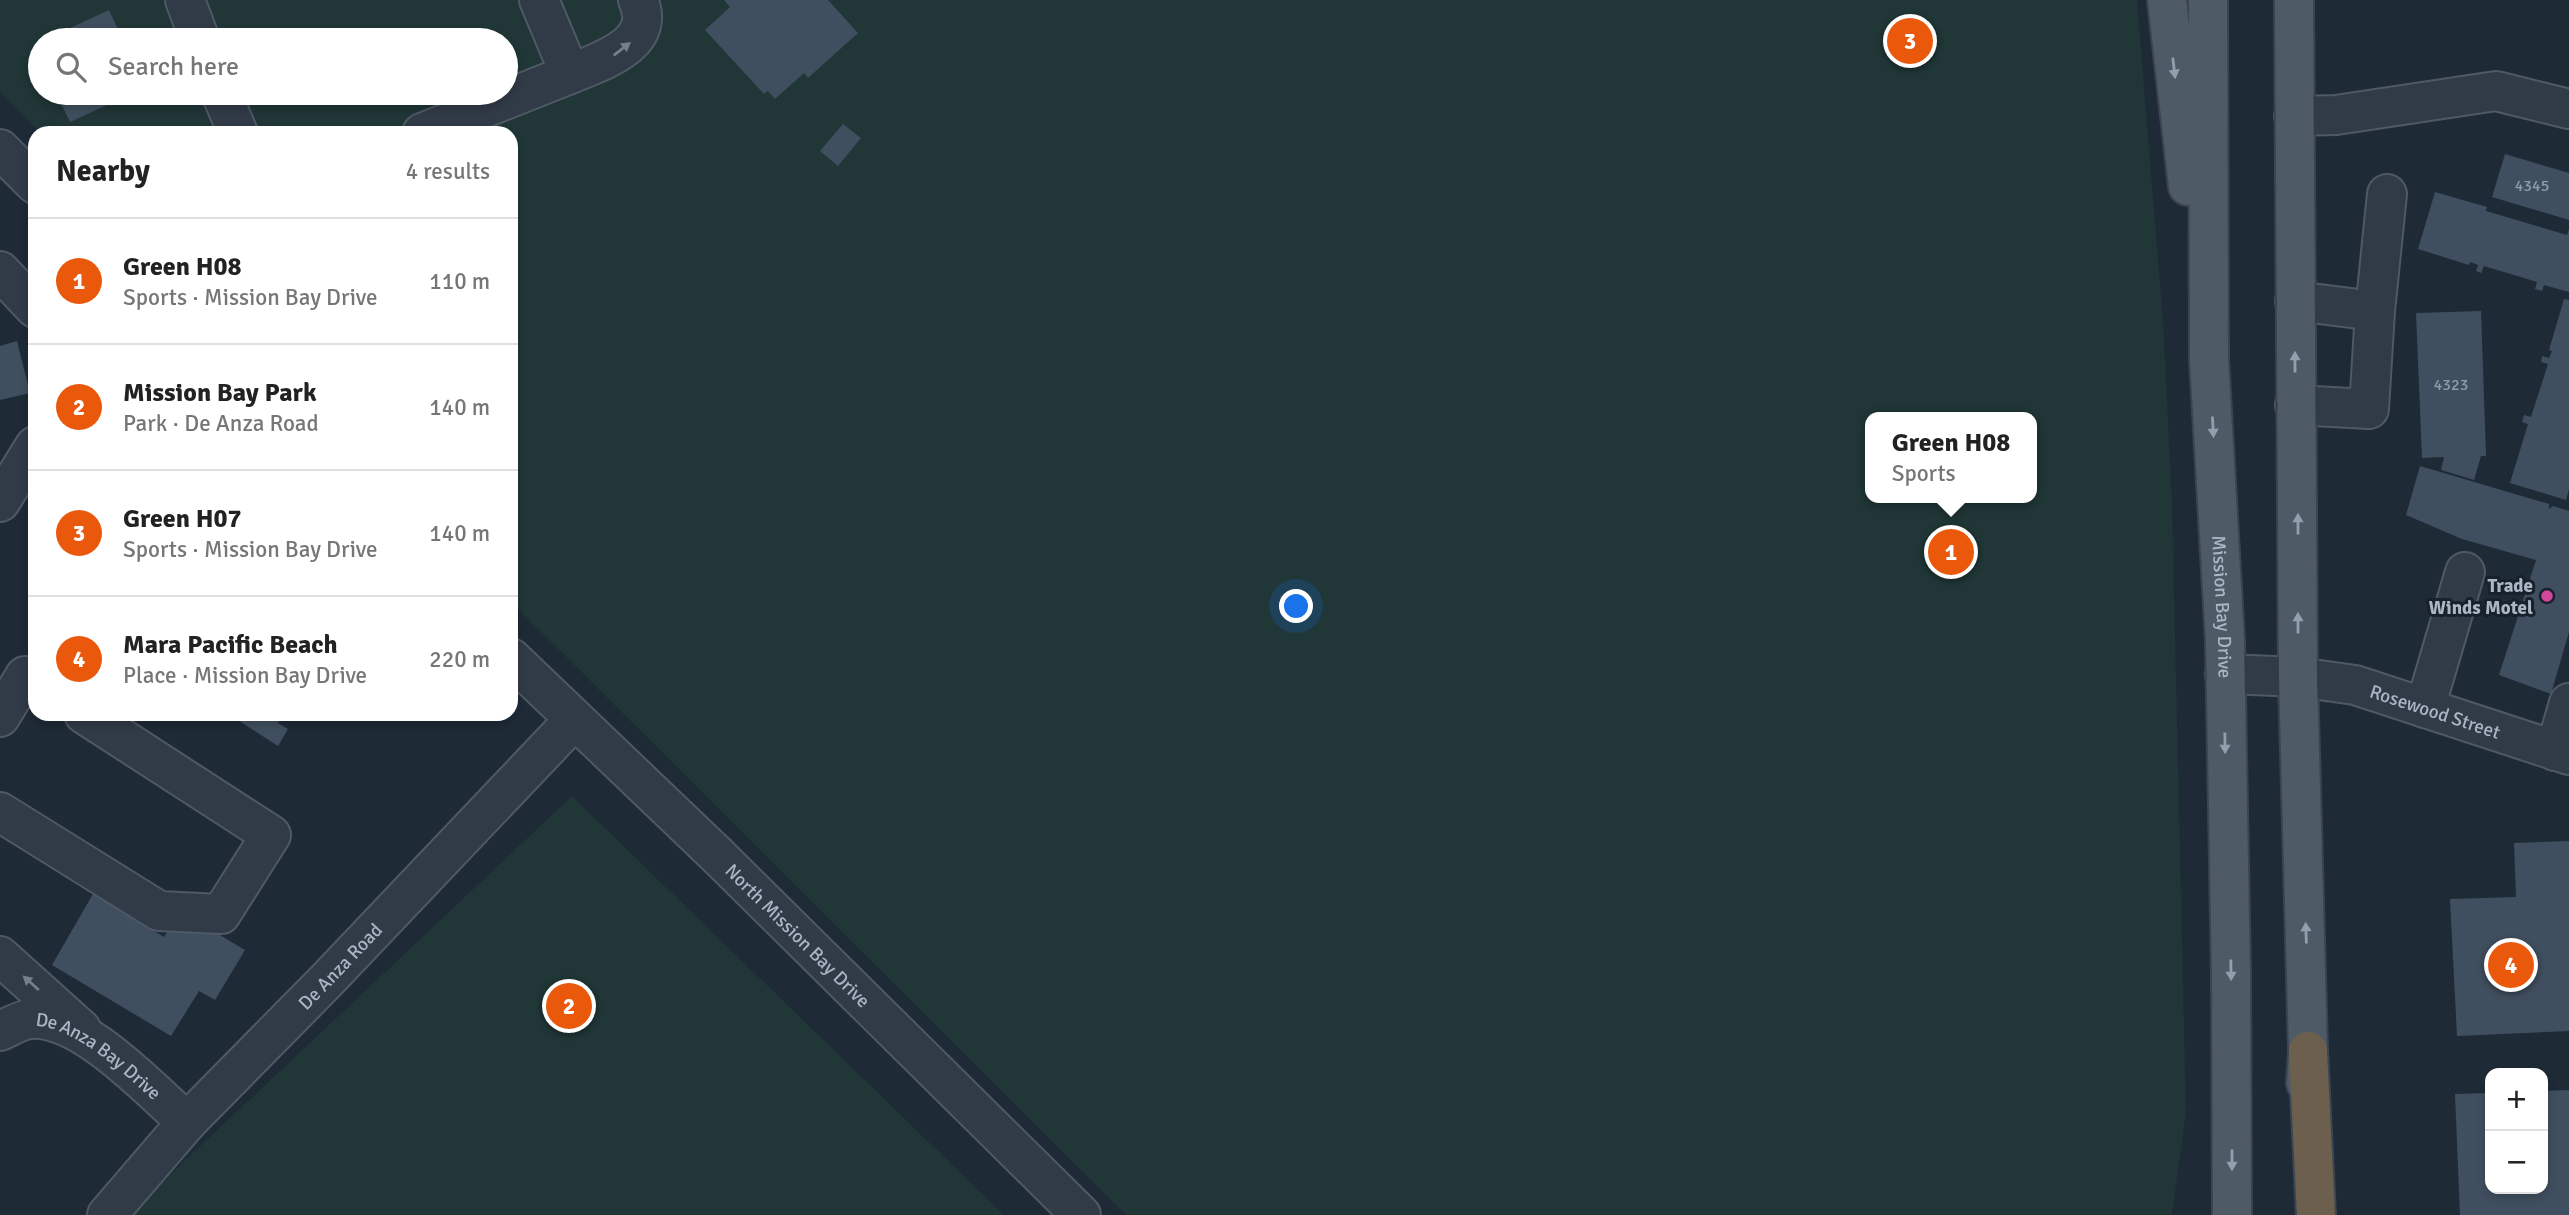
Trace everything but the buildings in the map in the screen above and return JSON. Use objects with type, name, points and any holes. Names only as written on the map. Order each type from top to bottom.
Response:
[{"type":"highway","points":[[2308,1051],[2316,1215]]},
{"type":"main road","points":[[2167,0],[2209,359]]},
{"type":"main road","name":"Mission Bay Drive","points":[[2208,0],[2209,359],[2225,674],[2231,975],[2232,1215]]},
{"type":"main road","points":[[2294,0],[2298,677],[2308,1051],[2299,1215]]},
{"type":"street","points":[[184,0],[195,28]]},
{"type":"street","points":[[539,0],[570,74]]},
{"type":"street","points":[[518,95],[618,54],[637,36],[643,12],[638,0]]},
{"type":"street","points":[[2294,116],[2336,115],[2496,91],[2569,108]]},
{"type":"street","points":[[226,105],[235,126]]},
{"type":"street","points":[[440,126],[492,105]]},
{"type":"street","points":[[0,149],[28,177]]},
{"type":"street","points":[[2295,405],[2369,409],[2375,311],[2387,194]]},
{"type":"street","points":[[0,271],[28,301]]},
{"type":"street","points":[[2295,301],[2375,311]]},
{"type":"street","points":[[0,502],[28,457]]},
{"type":"street","points":[[2425,708],[2465,572]]},
{"type":"street","name":"North Mission Bay Drive","points":[[518,665],[716,855],[1081,1215]]},
{"type":"street","name":"Rosewood Street","points":[[2225,674],[2298,677],[2355,685],[2562,753]]},
{"type":"street","points":[[0,717],[25,676],[28,678]]},
{"type":"street","points":[[2562,753],[2569,703]]},
{"type":"street","name":"De Anza Road","points":[[107,1215],[187,1122],[327,981],[574,720]]},
{"type":"street","points":[[0,812],[159,911],[221,914],[271,835],[94,721]]},
{"type":"street","points":[[0,956],[99,1044]]},
{"type":"street","name":"De Anza Bay Drive","points":[[0,1031],[29,1019],[62,1023],[99,1044],[187,1122]]},
{"type":"green space","points":[[0,0],[2137,0],[2163,321],[2172,502],[2186,1112],[2172,1215],[1126,1215],[518,609],[518,126],[34,126],[0,92]]},
{"type":"green space","points":[[572,796],[1004,1215],[127,1215]]},
{"type":"place","name":"Green H07","points":[[1910,41]]},
{"type":"place","name":"Green H08","points":[[1951,552]]},
{"type":"place","name":"Trade Winds Motel","points":[[2547,596]]},
{"type":"place","name":"Mara Pacific Beach","points":[[2511,965]]},
{"type":"place","name":"Mission Bay Park","points":[[569,1006]]}]
